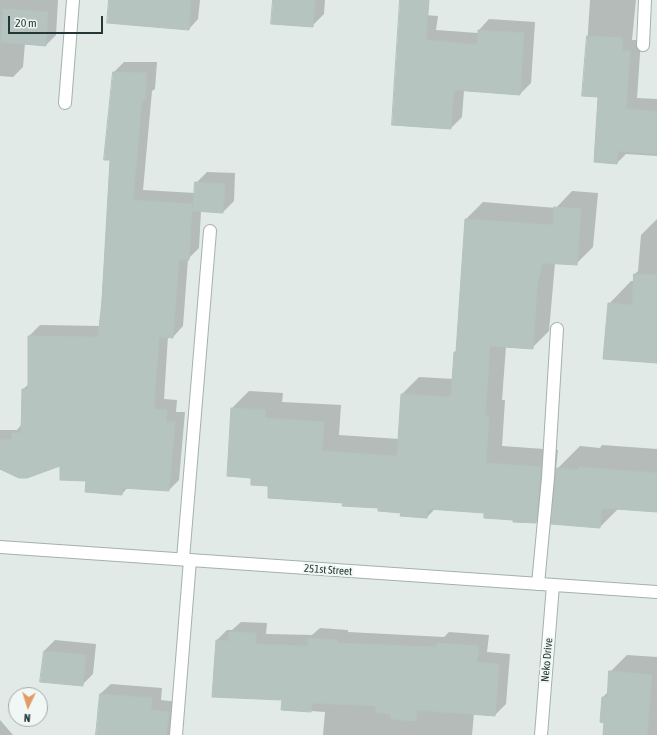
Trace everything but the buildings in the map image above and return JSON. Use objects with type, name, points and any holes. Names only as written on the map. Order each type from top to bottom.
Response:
[{"type":"street","points":[[66,103],[73,0]]},
{"type":"street","points":[[643,45],[645,0]]},
{"type":"street","points":[[176,735],[186,560],[210,231]]},
{"type":"street","points":[[538,584],[548,478],[557,329]]},
{"type":"street","name":"251st Street","points":[[0,547],[657,592]]},
{"type":"street","name":"Neko Drive","points":[[541,735],[553,585]]}]
